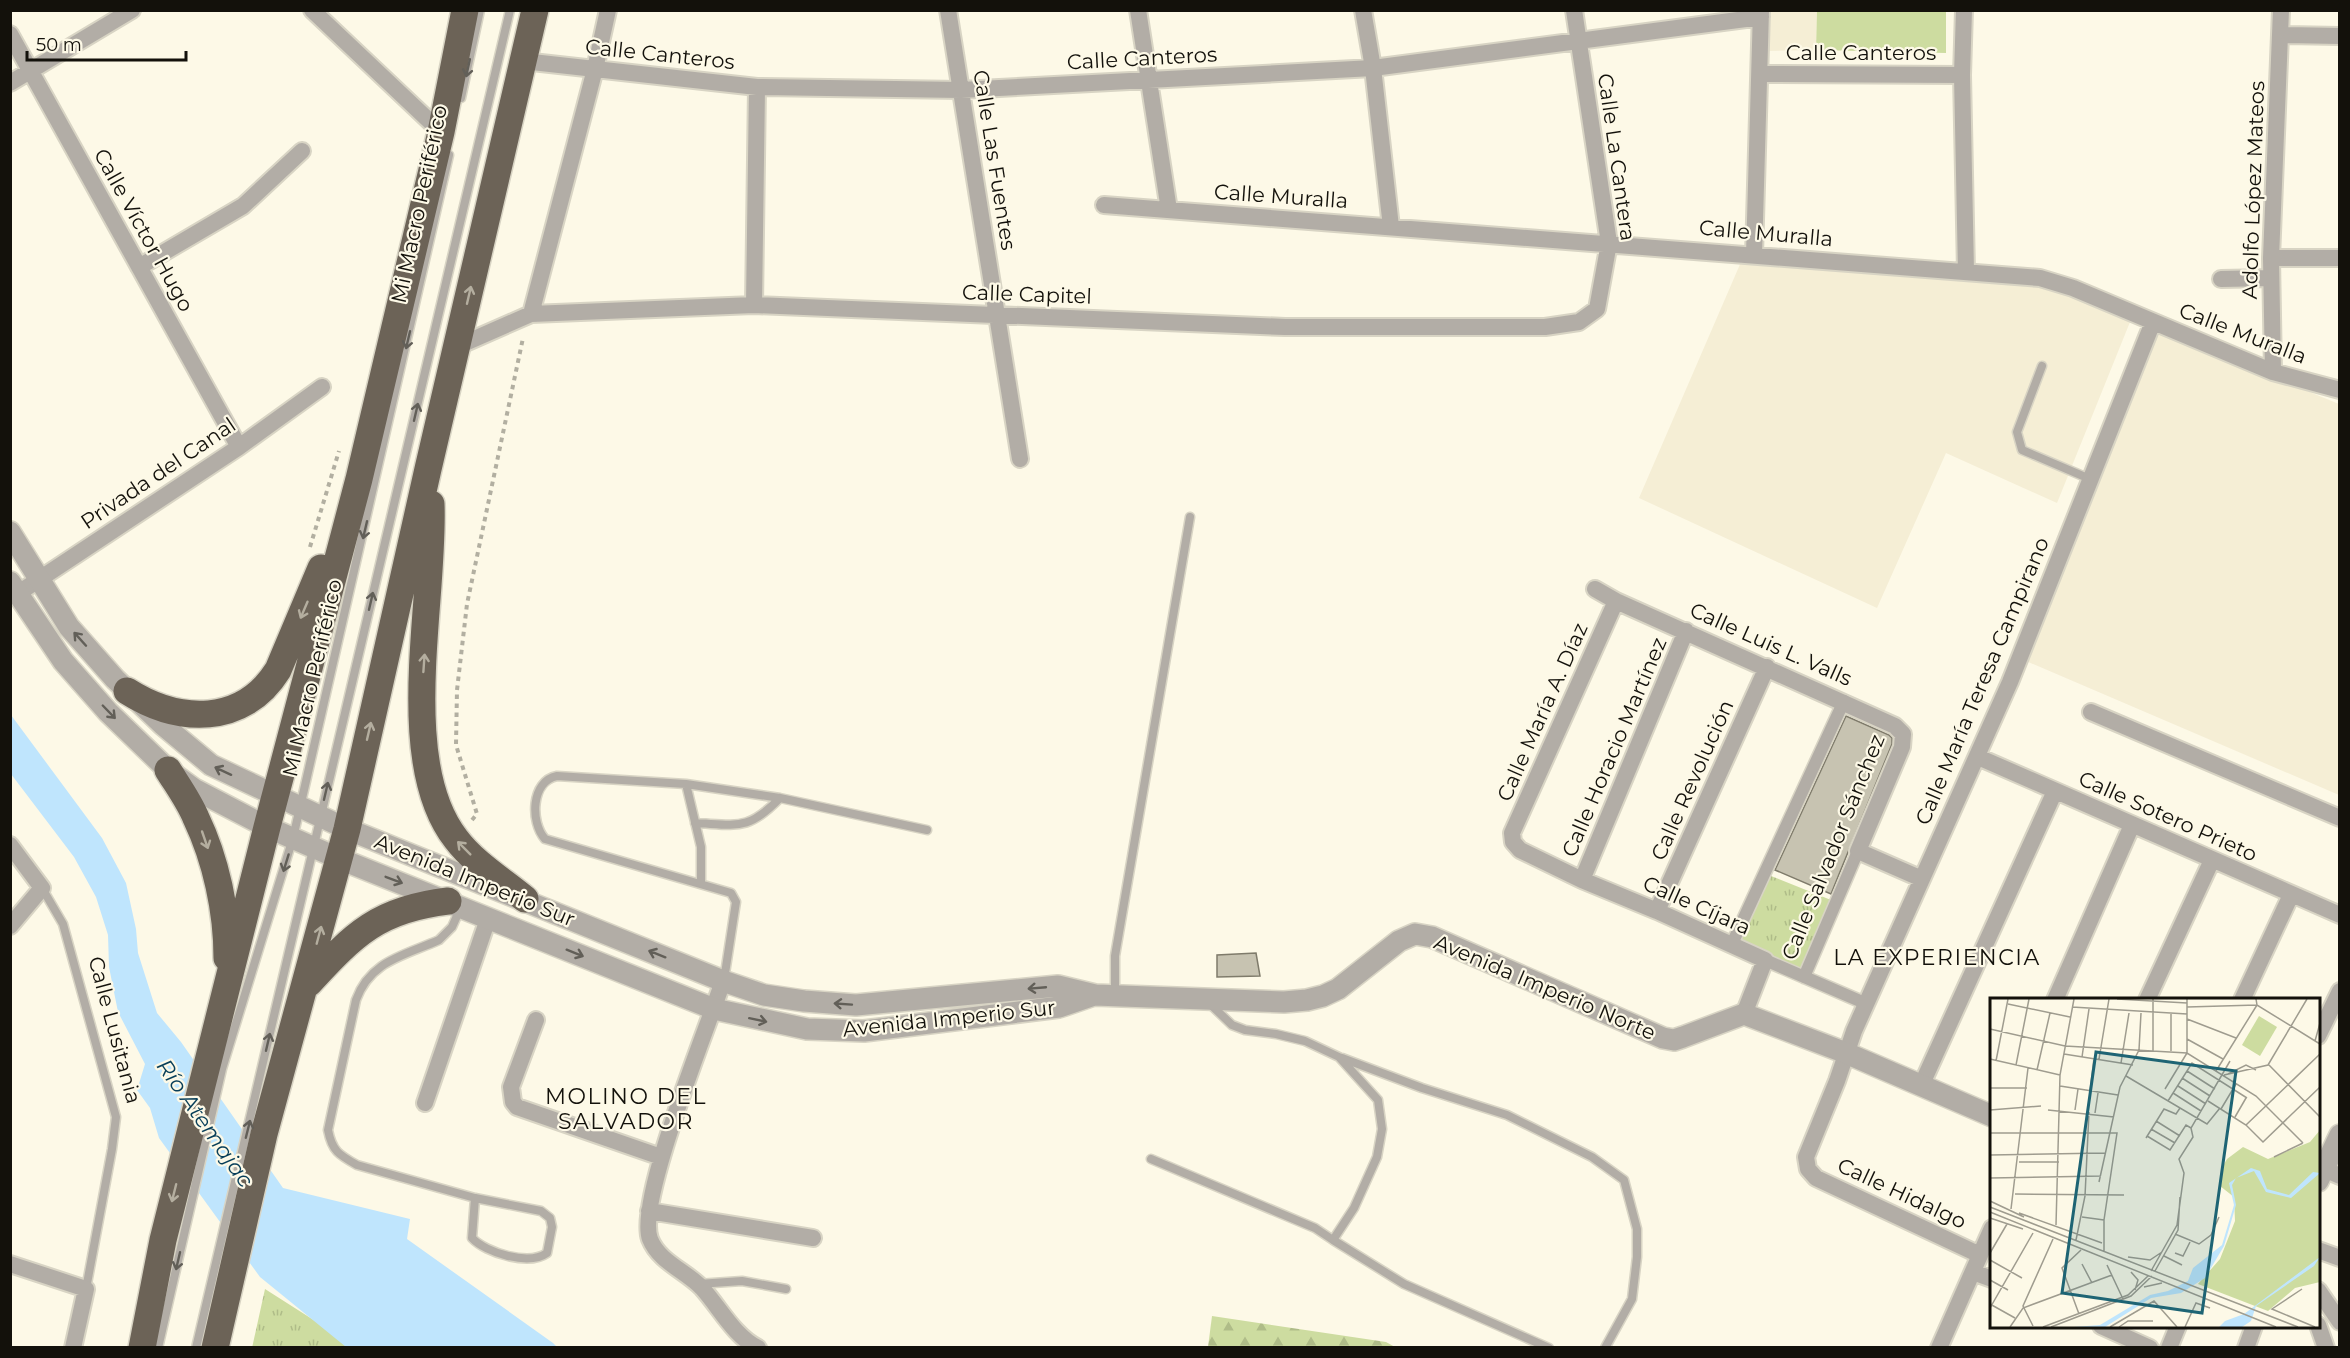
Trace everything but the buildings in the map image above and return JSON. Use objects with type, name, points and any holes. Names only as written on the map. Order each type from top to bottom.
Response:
[{"type":"highway","points":[[142,1347],[163,1240],[216,1062],[227,991],[267,827],[446,139],[465,10]]},
{"type":"highway","points":[[215,1347],[226,1258],[264,1134],[340,859],[535,10]]},
{"type":"highway","points":[[428,469],[432,537],[421,706],[427,760],[435,799],[456,840],[525,899]]},
{"type":"highway","points":[[127,691],[150,704],[163,708],[204,714],[230,710],[253,699],[263,690],[278,670],[359,479]]},
{"type":"highway","points":[[168,770],[195,816],[214,866],[225,922],[227,991]]},
{"type":"highway","points":[[304,989],[337,951],[370,925],[408,908],[455,904]]},
{"type":"street","points":[[10,83],[132,10]]},
{"type":"street","points":[[312,10],[446,139]]},
{"type":"street","points":[[531,314],[595,69],[608,10]]},
{"type":"street","name":"Calle Las Fuentes","points":[[948,10],[1020,459]]},
{"type":"street","points":[[1138,10],[1169,210]]},
{"type":"street","points":[[1363,10],[1373,68],[1391,227]]},
{"type":"street","name":"Calle La Cantera","points":[[1574,10],[1609,243],[1597,309]]},
{"type":"street","points":[[1964,10],[1962,75],[1966,272]]},
{"type":"street","name":"Adolfo López Mateos","points":[[2273,372],[2271,258],[2280,10]]},
{"type":"street","points":[[1754,255],[1761,14]]},
{"type":"street","name":"Calle Canteros","points":[[523,61],[757,87],[961,90],[1373,68],[1761,14]]},
{"type":"street","name":"Calle Víctor Hugo","points":[[10,34],[239,447]]},
{"type":"street","points":[[2280,35],[2340,36]]},
{"type":"street","name":"Calle Canteros","points":[[1760,74],[1962,75]]},
{"type":"street","points":[[754,305],[757,87]]},
{"type":"street","points":[[139,267],[243,206],[302,151]]},
{"type":"street","name":"Calle Muralla","points":[[1104,205],[1609,243],[2052,280],[2273,372],[2340,390]]},
{"type":"street","points":[[2271,258],[2340,258]]},
{"type":"street","points":[[2221,279],[2271,278]]},
{"type":"street","name":"Calle Capitel","points":[[456,347],[531,314],[754,305],[1285,327],[1545,327],[1579,322],[1597,309]]},
{"type":"street","name":"Calle María Teresa Campirano","points":[[1808,1169],[1806,1157],[1846,1053],[2010,682],[2153,322]]},
{"type":"street","name":"Privada del Canal","points":[[14,588],[40,580],[239,447],[322,387]]},
{"type":"street","name":"Avenida Imperio Sur","points":[[10,532],[69,627],[127,691],[163,725],[212,765],[347,829],[525,899],[723,981],[764,995],[856,1005],[1058,986],[1105,995]]},
{"type":"street","name":"Avenida Imperio Sur","points":[[14,588],[63,661],[108,712],[168,770],[194,789],[267,827],[340,859],[714,1009],[807,1029],[864,1030],[1059,1007],[1105,995]]},
{"type":"street","name":"Calle Luis L. Valls","points":[[1595,589],[1616,601],[1844,701],[1895,726],[1903,735]]},
{"type":"street","name":"Calle María A. Díaz","points":[[1513,842],[1512,833],[1616,601]]},
{"type":"street","name":"Calle Horacio Martínez","points":[[1582,880],[1686,631]]},
{"type":"street","name":"Calle Revolución","points":[[1658,911],[1767,667]]},
{"type":"street","points":[[1731,946],[1844,701]]},
{"type":"street","points":[[2091,712],[2340,818]]},
{"type":"street","name":"Calle Salvador Sánchez","points":[[1804,977],[1902,747],[1903,735]]},
{"type":"street","name":"Calle Sotero Prieto","points":[[1978,757],[2340,915]]},
{"type":"street","points":[[1921,1086],[2055,791]]},
{"type":"street","points":[[2055,998],[2132,825]]},
{"type":"street","name":"Calle Cíjara","points":[[1513,842],[1520,850],[1582,880],[1658,911],[1731,946],[1867,1004]]},
{"type":"street","name":"Calle Lusitania","points":[[10,845],[42,888]]},
{"type":"street","points":[[1858,851],[1922,879]]},
{"type":"street","points":[[2148,998],[2212,860]]},
{"type":"street","points":[[10,926],[42,888]]},
{"type":"street","points":[[2242,998],[2291,894]]},
{"type":"street","points":[[425,1103],[488,919]]},
{"type":"street","name":"Avenida Imperio Norte","points":[[1105,995],[1207,1001],[1307,1000],[1338,989],[1399,940],[1415,934],[1432,937],[1663,1038],[1674,1040],[1744,1014]]},
{"type":"street","points":[[1766,960],[1744,1014],[1846,1053],[1990,1115]]},
{"type":"street","points":[[723,981],[661,1157],[647,1225],[652,1245],[667,1261],[698,1284],[737,1332],[758,1347]]},
{"type":"street","points":[[2320,1034],[2340,991]]},
{"type":"street","points":[[536,1020],[512,1087],[513,1102],[517,1107],[661,1157]]},
{"type":"street","points":[[2327,1175],[2340,1135]]},
{"type":"street","name":"Calle Hidalgo","points":[[1808,1169],[1816,1178],[1980,1255]]},
{"type":"street","points":[[649,1211],[813,1238]]},
{"type":"street","points":[[1939,1347],[1990,1232]]},
{"type":"street","points":[[2320,1250],[2340,1258]]},
{"type":"street","points":[[10,1264],[86,1289]]},
{"type":"street","points":[[1973,1272],[1990,1279]]},
{"type":"street","name":"Calle Lusitania","points":[[73,1347],[86,1289]]},
{"type":"street","points":[[2320,1292],[2340,1322]]},
{"type":"street","points":[[2106,1328],[2150,1347]]},
{"type":"street","points":[[2169,1347],[2177,1328]]},
{"type":"street","points":[[2246,1347],[2253,1328]]},
{"type":"street","points":[[2320,1328],[2326,1347]]},
{"type":"lane","name":"Mi Macro Periférico","points":[[458,112],[480,10]]},
{"type":"lane","name":"Mi Macro Periférico","points":[[196,1347],[226,1258],[255,1099],[510,10]]},
{"type":"lane","name":"Mi Macro Periférico","points":[[158,1347],[191,1204],[216,1062],[293,838],[446,139]]},
{"type":"lane","points":[[2042,366],[2018,432],[2022,450],[2090,479]]},
{"type":"lane","points":[[1105,995],[1115,956],[1190,518]]},
{"type":"lane","points":[[723,981],[735,899],[728,891],[553,843],[540,833],[535,819],[539,789],[549,778],[557,776],[686,784],[780,798],[927,830]]},
{"type":"lane","points":[[686,784],[701,847],[700,884]]},
{"type":"lane","points":[[695,823],[741,825],[763,816],[780,798]]},
{"type":"lane","name":"Calle Lusitania","points":[[42,888],[63,924],[116,1117],[86,1289]]},
{"type":"lane","points":[[455,904],[447,934],[382,965],[370,973],[361,986],[356,999],[328,1130],[331,1146],[341,1156],[357,1165],[475,1198],[541,1212],[550,1218],[552,1227],[547,1253],[540,1258],[526,1260],[479,1245],[472,1238],[475,1198]]},
{"type":"lane","points":[[1207,1001],[1232,1025],[1245,1030],[1305,1041],[1422,1088],[1507,1115],[1592,1157],[1624,1180],[1638,1229],[1637,1257],[1632,1299],[1605,1347]]},
{"type":"lane","points":[[1333,1240],[1354,1208],[1377,1157],[1382,1129],[1378,1100],[1339,1056]]},
{"type":"lane","points":[[1150,1159],[1315,1228],[1404,1284],[1549,1347]]},
{"type":"lane","points":[[698,1284],[742,1281],[786,1289]]},
{"type":"path","points":[[456,840],[477,814],[456,746],[457,690],[467,604],[520,348],[531,314]]},
{"type":"shaded area","points":[[1767,11],[1817,11],[1816,50],[1767,51]]},
{"type":"shaded area","points":[[1741,262],[2038,282],[2130,322],[2057,503],[1946,453],[1877,608],[1639,498]]},
{"type":"shaded area","points":[[2159,330],[2339,404],[2339,795],[2026,661]]},
{"type":"green space","points":[[1817,11],[1946,11],[1946,53],[1816,50]]},
{"type":"green space","points":[[1771,876],[1831,900],[1801,972],[1733,942]]},
{"type":"green space","points":[[265,1289],[356,1347],[252,1348]]},
{"type":"green space","points":[[1212,1316],[1386,1342],[1395,1347],[1208,1347]]},
{"type":"water","name":"Río Atemajac","points":[[11,715],[102,838],[126,883],[136,929],[138,953],[157,1013],[181,1042],[283,1188],[410,1219],[407,1239],[557,1347],[346,1347],[260,1277],[159,1138],[150,1108],[137,1090],[145,1064],[118,1012],[109,967],[108,935],[96,897],[74,857],[11,774]]},
{"type":"district","name":"LA EXPERIENCIA","points":[[1937,957]]},
{"type":"district","name":"MOLINO DEL SALVADOR","points":[[626,1108]]}]
